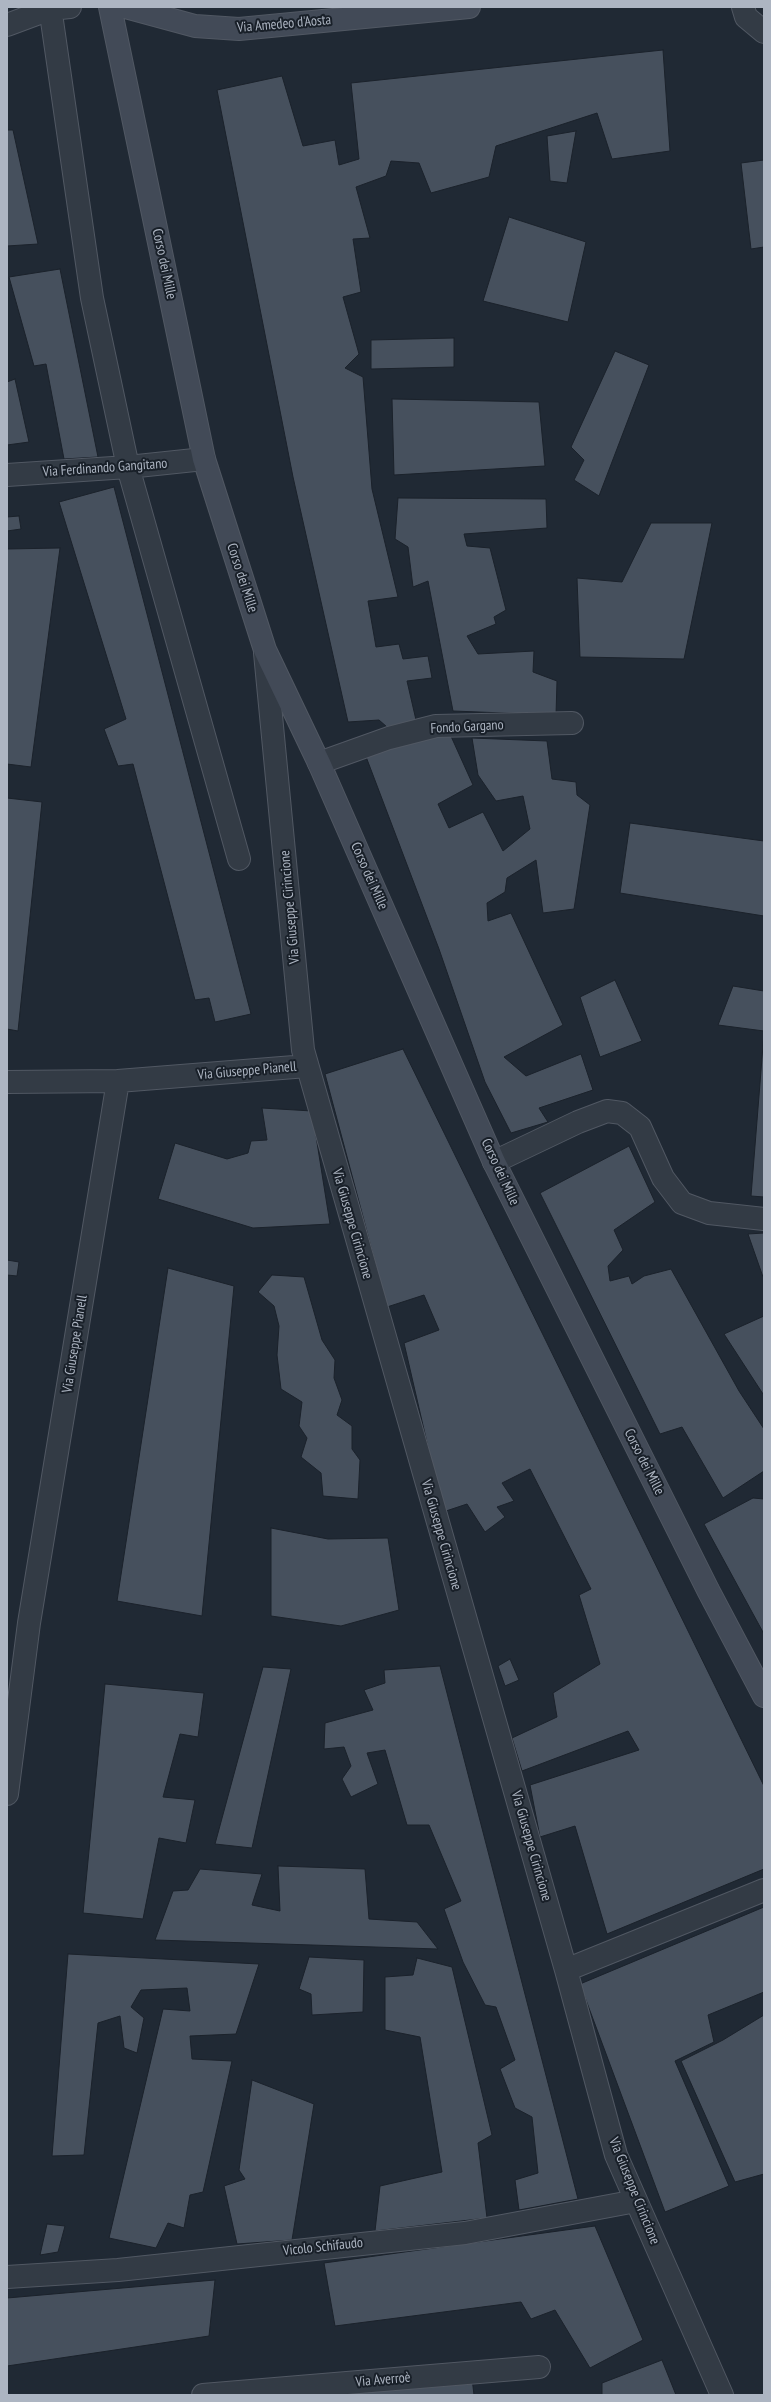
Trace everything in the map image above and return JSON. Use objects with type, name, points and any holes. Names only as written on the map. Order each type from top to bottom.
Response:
[{"type":"street","name":"Corso dei Mille","points":[[110,7],[204,459],[265,650],[319,763],[494,1162],[704,1583],[764,1696]]},
{"type":"street","name":"Via Amedeo d'Aosta","points":[[126,7],[195,26],[239,29],[469,7]]},
{"type":"street","points":[[744,7],[746,18],[764,32]]},
{"type":"street","points":[[7,25],[56,8],[92,298],[128,467],[239,859]]},
{"type":"street","name":"Via Ferdinando Gangitano","points":[[7,475],[128,467],[204,459]]},
{"type":"street","name":"Via Giuseppe Cirincione","points":[[265,650],[302,1050],[566,1970],[616,2155],[722,2395]]},
{"type":"street","name":"Fondo Gargano","points":[[319,763],[389,738],[436,726],[572,723]]},
{"type":"street","name":"Via Giuseppe Pianell","points":[[7,1794],[30,1616],[118,1081],[307,1066]]},
{"type":"street","points":[[7,1082],[118,1081]]},
{"type":"street","points":[[494,1162],[578,1122],[607,1112],[622,1113],[640,1127],[662,1178],[682,1203],[709,1213],[764,1219]]},
{"type":"street","points":[[566,1970],[764,1890]]},
{"type":"street","name":"Vicolo Schifaudo","points":[[7,2277],[118,2270],[465,2233],[636,2201]]},
{"type":"street","name":"Via Averroè","points":[[203,2395],[539,2367]]},
{"type":"building","points":[[663,50],[670,151],[612,159],[597,113],[496,146],[489,177],[431,193],[419,163],[391,161],[386,176],[356,187],[370,238],[353,239],[361,292],[343,297],[359,354],[345,368],[363,377],[372,489],[398,597],[368,601],[376,647],[399,644],[403,659],[428,656],[432,678],[407,681],[416,720],[387,727],[379,720],[348,722],[293,477],[217,90],[282,76],[303,146],[335,140],[339,165],[359,159],[351,83]]},
{"type":"building","points":[[7,130],[13,130],[38,244],[7,246]]},
{"type":"building","points":[[576,131],[567,183],[550,181],[547,136]]},
{"type":"building","points":[[764,160],[764,247],[751,249],[741,163]]},
{"type":"building","points":[[509,217],[586,242],[568,322],[483,301]]},
{"type":"building","points":[[60,269],[98,457],[64,459],[46,364],[34,366],[9,277]]},
{"type":"building","points":[[454,338],[454,367],[371,369],[371,340]]},
{"type":"building","points":[[615,351],[649,365],[599,496],[574,480],[584,460],[571,447]]},
{"type":"building","points":[[15,379],[29,442],[7,445],[7,382]]},
{"type":"building","points":[[392,399],[539,402],[545,466],[394,475]]},
{"type":"building","points":[[114,487],[251,1014],[215,1022],[209,998],[195,1000],[133,764],[118,766],[104,729],[126,719],[59,502]]},
{"type":"building","points":[[398,498],[546,499],[547,528],[464,534],[467,546],[490,548],[506,610],[494,617],[496,624],[467,636],[478,654],[534,651],[533,672],[557,681],[556,715],[453,711],[428,581],[413,587],[408,547],[395,539]]},
{"type":"building","points":[[19,516],[21,529],[7,531],[7,517]]},
{"type":"building","points":[[651,523],[712,523],[684,659],[580,657],[577,578],[622,582]]},
{"type":"building","points":[[60,548],[31,767],[7,764],[7,549]]},
{"type":"building","points":[[450,734],[473,785],[438,804],[449,828],[483,812],[503,851],[530,829],[523,796],[496,801],[478,775],[472,738],[547,741],[552,779],[576,782],[577,795],[590,805],[574,909],[543,913],[536,860],[507,878],[505,892],[487,903],[488,921],[511,913],[563,1025],[504,1057],[526,1076],[581,1054],[593,1090],[539,1108],[548,1122],[511,1133],[485,1082],[439,949],[365,754]]},
{"type":"building","points":[[7,798],[42,802],[18,1031],[7,1029]]},
{"type":"building","points":[[630,823],[764,841],[764,916],[620,893]]},
{"type":"building","points":[[615,980],[642,1041],[600,1057],[580,997]]},
{"type":"building","points":[[733,986],[764,991],[764,1031],[718,1025]]},
{"type":"building","points":[[764,1033],[764,1197],[751,1196]]},
{"type":"building","points":[[403,1049],[764,1786],[764,1869],[607,1934],[575,1826],[540,1837],[530,1785],[639,1750],[628,1731],[522,1771],[512,1738],[557,1717],[553,1693],[600,1664],[579,1595],[591,1589],[530,1469],[502,1483],[514,1501],[497,1507],[505,1517],[485,1532],[467,1504],[443,1512],[404,1343],[439,1330],[424,1295],[387,1307],[325,1074]]},
{"type":"building","points":[[262,1108],[312,1111],[330,1224],[253,1228],[158,1199],[175,1143],[227,1159],[248,1153],[251,1141],[267,1140]]},
{"type":"building","points":[[629,1146],[655,1202],[614,1230],[623,1250],[608,1266],[610,1281],[629,1276],[632,1284],[644,1276],[671,1269],[739,1391],[764,1429],[764,1471],[723,1498],[682,1427],[660,1434],[540,1193]]},
{"type":"building","points":[[764,1233],[764,1276],[763,1277],[748,1234]]},
{"type":"building","points":[[7,1260],[19,1262],[17,1276],[7,1275]]},
{"type":"building","points":[[168,1268],[234,1286],[202,1616],[117,1601]]},
{"type":"building","points":[[272,1275],[304,1277],[322,1340],[335,1360],[334,1378],[342,1400],[337,1415],[352,1426],[352,1449],[360,1460],[358,1499],[323,1496],[321,1473],[301,1457],[307,1438],[299,1426],[302,1402],[281,1389],[277,1355],[279,1326],[274,1306],[258,1292]]},
{"type":"building","points":[[764,1316],[764,1394],[763,1394],[724,1334]]},
{"type":"building","points":[[753,1498],[764,1499],[764,1634],[704,1524]]},
{"type":"building","points":[[271,1528],[328,1539],[388,1538],[399,1610],[341,1626],[271,1616]]},
{"type":"building","points":[[510,1659],[519,1680],[505,1686],[498,1666]]},
{"type":"building","points":[[440,1666],[578,2199],[519,2210],[515,2180],[538,2173],[532,2117],[515,2108],[500,2069],[515,2060],[496,2007],[485,2005],[463,1962],[444,1909],[461,1901],[429,1825],[407,1825],[385,1750],[367,1753],[378,1784],[351,1797],[342,1779],[351,1766],[344,1747],[324,1749],[325,1723],[373,1710],[364,1690],[385,1683],[384,1670]]},
{"type":"building","points":[[263,1667],[291,1669],[252,1848],[215,1844]]},
{"type":"building","points":[[105,1684],[204,1693],[198,1737],[180,1734],[163,1797],[195,1800],[186,1843],[159,1838],[143,1919],[83,1913]]},
{"type":"building","points":[[278,1866],[365,1869],[369,1919],[417,1922],[438,1949],[155,1940],[173,1891],[188,1890],[200,1869],[262,1874],[252,1905],[280,1911]]},
{"type":"building","points":[[764,1907],[764,1992],[708,2015],[714,2042],[675,2061],[729,2186],[665,2212],[580,1984]]},
{"type":"building","points":[[68,1954],[259,1964],[236,2034],[190,2036],[192,2059],[232,2061],[203,2192],[190,2195],[184,2228],[168,2223],[156,2248],[109,2238],[163,2009],[190,2011],[187,1988],[141,1990],[131,2007],[144,2018],[137,2053],[124,2048],[120,2016],[98,2023],[84,2155],[52,2156]]},
{"type":"building","points":[[309,1957],[364,1960],[363,2012],[312,2015],[311,1994],[299,1989]]},
{"type":"building","points":[[417,1958],[452,1967],[492,2135],[478,2143],[487,2218],[375,2231],[380,2186],[442,2172],[420,2037],[385,2030],[385,1977],[413,1975]]},
{"type":"building","points":[[764,2015],[764,2174],[735,2182],[681,2061],[723,2040]]},
{"type":"building","points":[[252,2080],[314,2104],[292,2240],[237,2244],[224,2186],[245,2179],[239,2170]]},
{"type":"building","points":[[47,2224],[65,2226],[58,2252],[40,2255]]},
{"type":"building","points":[[595,2226],[643,2340],[590,2368],[555,2310],[531,2319],[521,2302],[335,2326],[324,2263]]},
{"type":"building","points":[[215,2280],[209,2336],[7,2366],[7,2298]]},
{"type":"building","points":[[662,2360],[676,2395],[602,2395],[602,2383]]},
{"type":"building","points":[[472,2378],[474,2395],[301,2395]]}]
